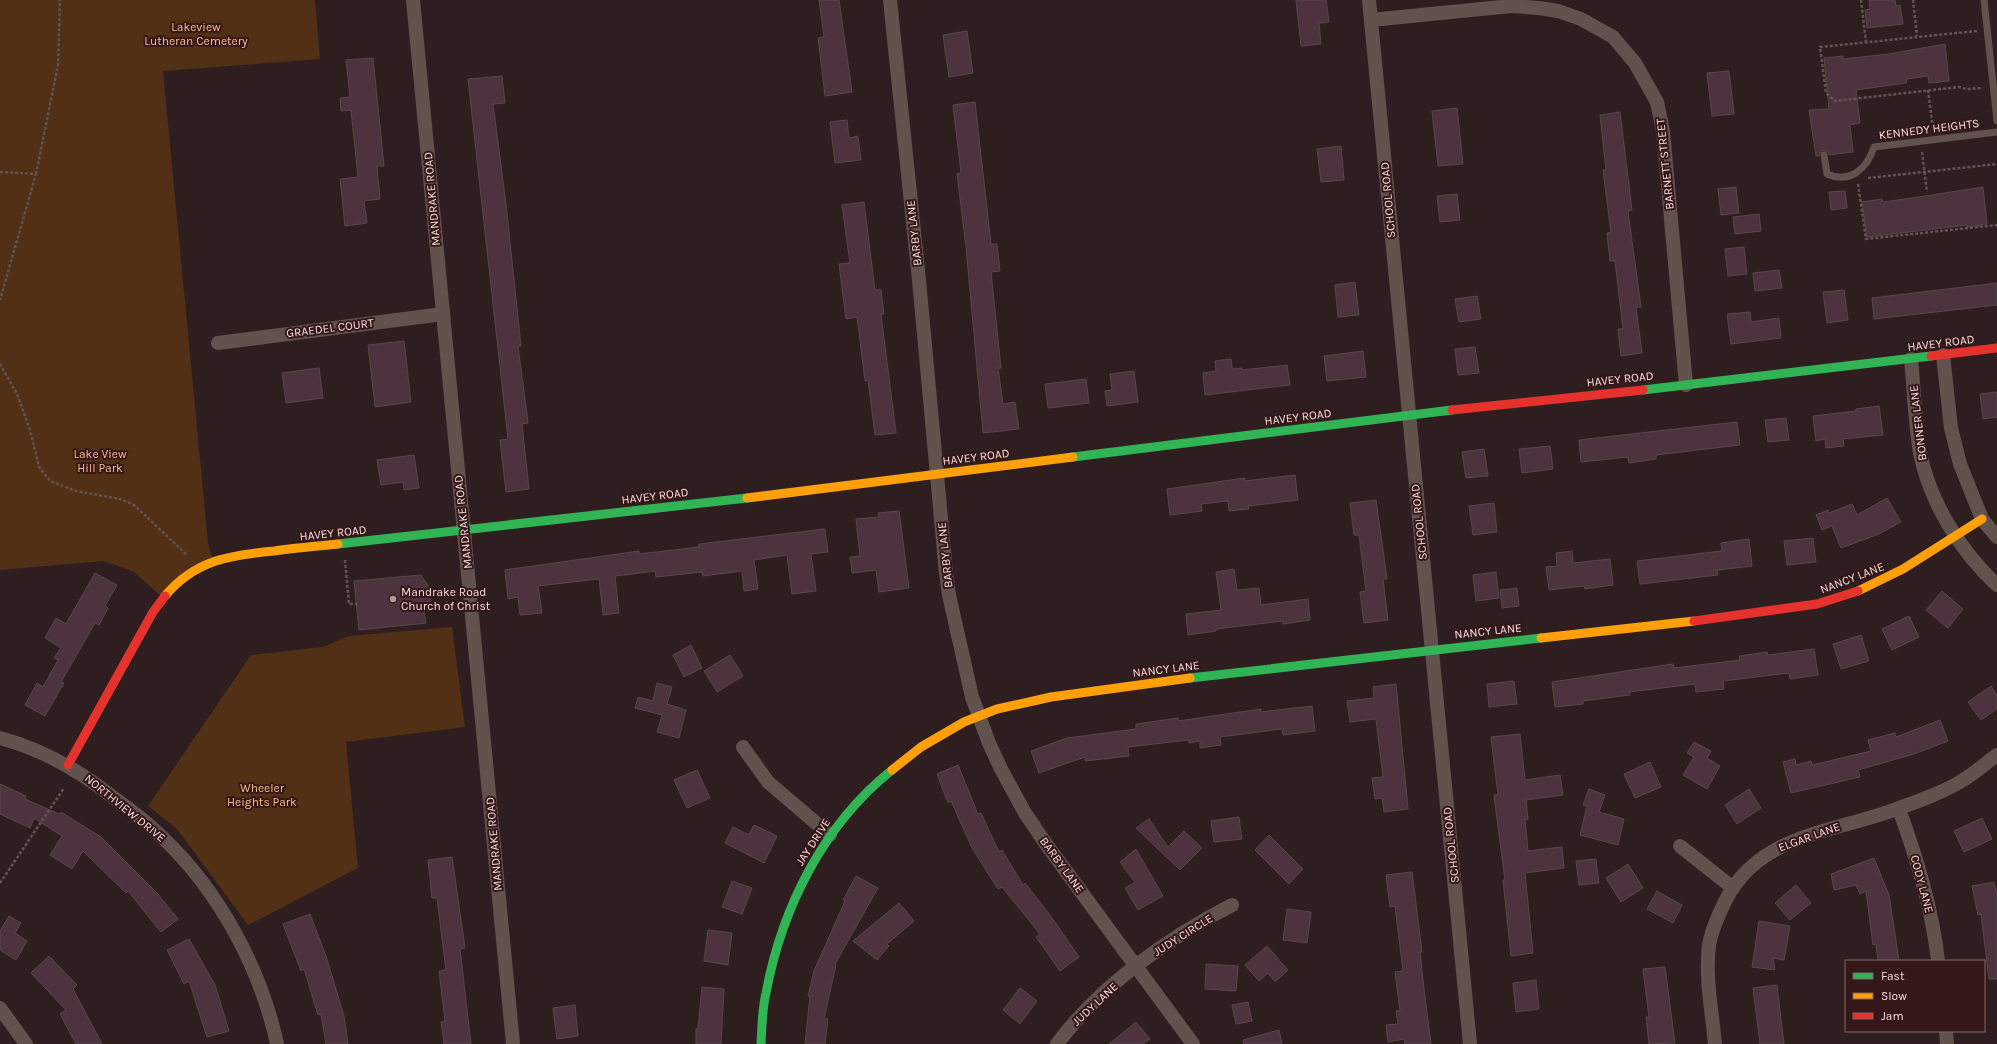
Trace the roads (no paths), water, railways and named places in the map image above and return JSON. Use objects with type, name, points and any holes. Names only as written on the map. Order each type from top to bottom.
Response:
[{"type":"street","name":"MANDRAKE ROAD","points":[[413,0],[513,1044]]},
{"type":"street","name":"BARBY LANE","points":[[890,0],[949,595],[972,697],[1001,769],[1025,813],[1192,1044]]},
{"type":"street","name":"SCHOOL ROAD","points":[[1369,0],[1470,1044]]},
{"type":"street","name":"BARNETT STREET","points":[[1371,20],[1512,6],[1558,11],[1580,19],[1612,37],[1635,63],[1645,78],[1656,102],[1663,131],[1686,385]]},
{"type":"street","name":"GRAEDEL COURT","points":[[218,343],[442,314]]},
{"type":"street","name":"HAVEY ROAD","points":[[68,766],[153,612],[184,575],[200,567],[234,556],[938,474],[1466,408],[1686,385],[1997,348]]},
{"type":"street","points":[[1943,355],[1951,428],[1960,464],[1982,518],[1997,537]]},
{"type":"street","name":"BONNER LANE","points":[[1911,359],[1920,452],[1925,474],[1932,492],[1956,536],[1980,569],[1997,585]]},
{"type":"street","name":"NANCY LANE","points":[[979,717],[1033,699],[1146,683],[1432,649],[1662,625],[1817,604],[1835,600],[1879,583],[1930,554],[1982,518]]},
{"type":"street","name":"JAY DRIVE","points":[[761,1044],[762,1013],[780,936],[803,881],[830,835],[854,804],[881,777],[922,746],[966,721],[979,717]]},
{"type":"street","name":"NORTHVIEW DRIVE","points":[[0,738],[68,766],[87,777],[146,822],[163,838],[197,876],[218,904],[242,946],[265,1003],[277,1044]]},
{"type":"street","points":[[743,747],[768,782],[830,835]]},
{"type":"street","name":"ELGAR LANE","points":[[1716,1044],[1709,981],[1709,944],[1721,909],[1733,888],[1750,868],[1772,850],[1790,841],[1818,831],[1899,808],[1962,781],[1997,755]]},
{"type":"street","name":"CODY LANE","points":[[1899,808],[1920,870],[1935,935],[1938,960]]},
{"type":"street","points":[[1680,846],[1733,888]]},
{"type":"street","name":"JUDY CIRCLE","points":[[1136,967],[1169,941],[1197,923],[1232,905]]},
{"type":"street","name":"JUDY LANE","points":[[1057,1044],[1067,1030],[1102,994],[1136,967]]},
{"type":"street","points":[[0,1008],[26,1044]]},
{"type":"street","points":[[1946,1032],[1947,1044]]},
{"type":"lane","points":[[1984,0],[1997,121]]},
{"type":"lane","name":"KENNEDY HEIGHTS","points":[[1824,155],[1827,174],[1837,178],[1847,178],[1857,175],[1870,159],[1874,147],[1997,132]]},
{"type":"place","name":"Mandrake Road Church of Christ","points":[[393,599]]},
{"type":"park label","name":"Lakeview Lutheran Cemetery","points":[[196,34]]},
{"type":"park label","name":"Lake View Hill Park","points":[[100,461]]},
{"type":"park label","name":"Wheeler Heights Park","points":[[262,795]]}]
